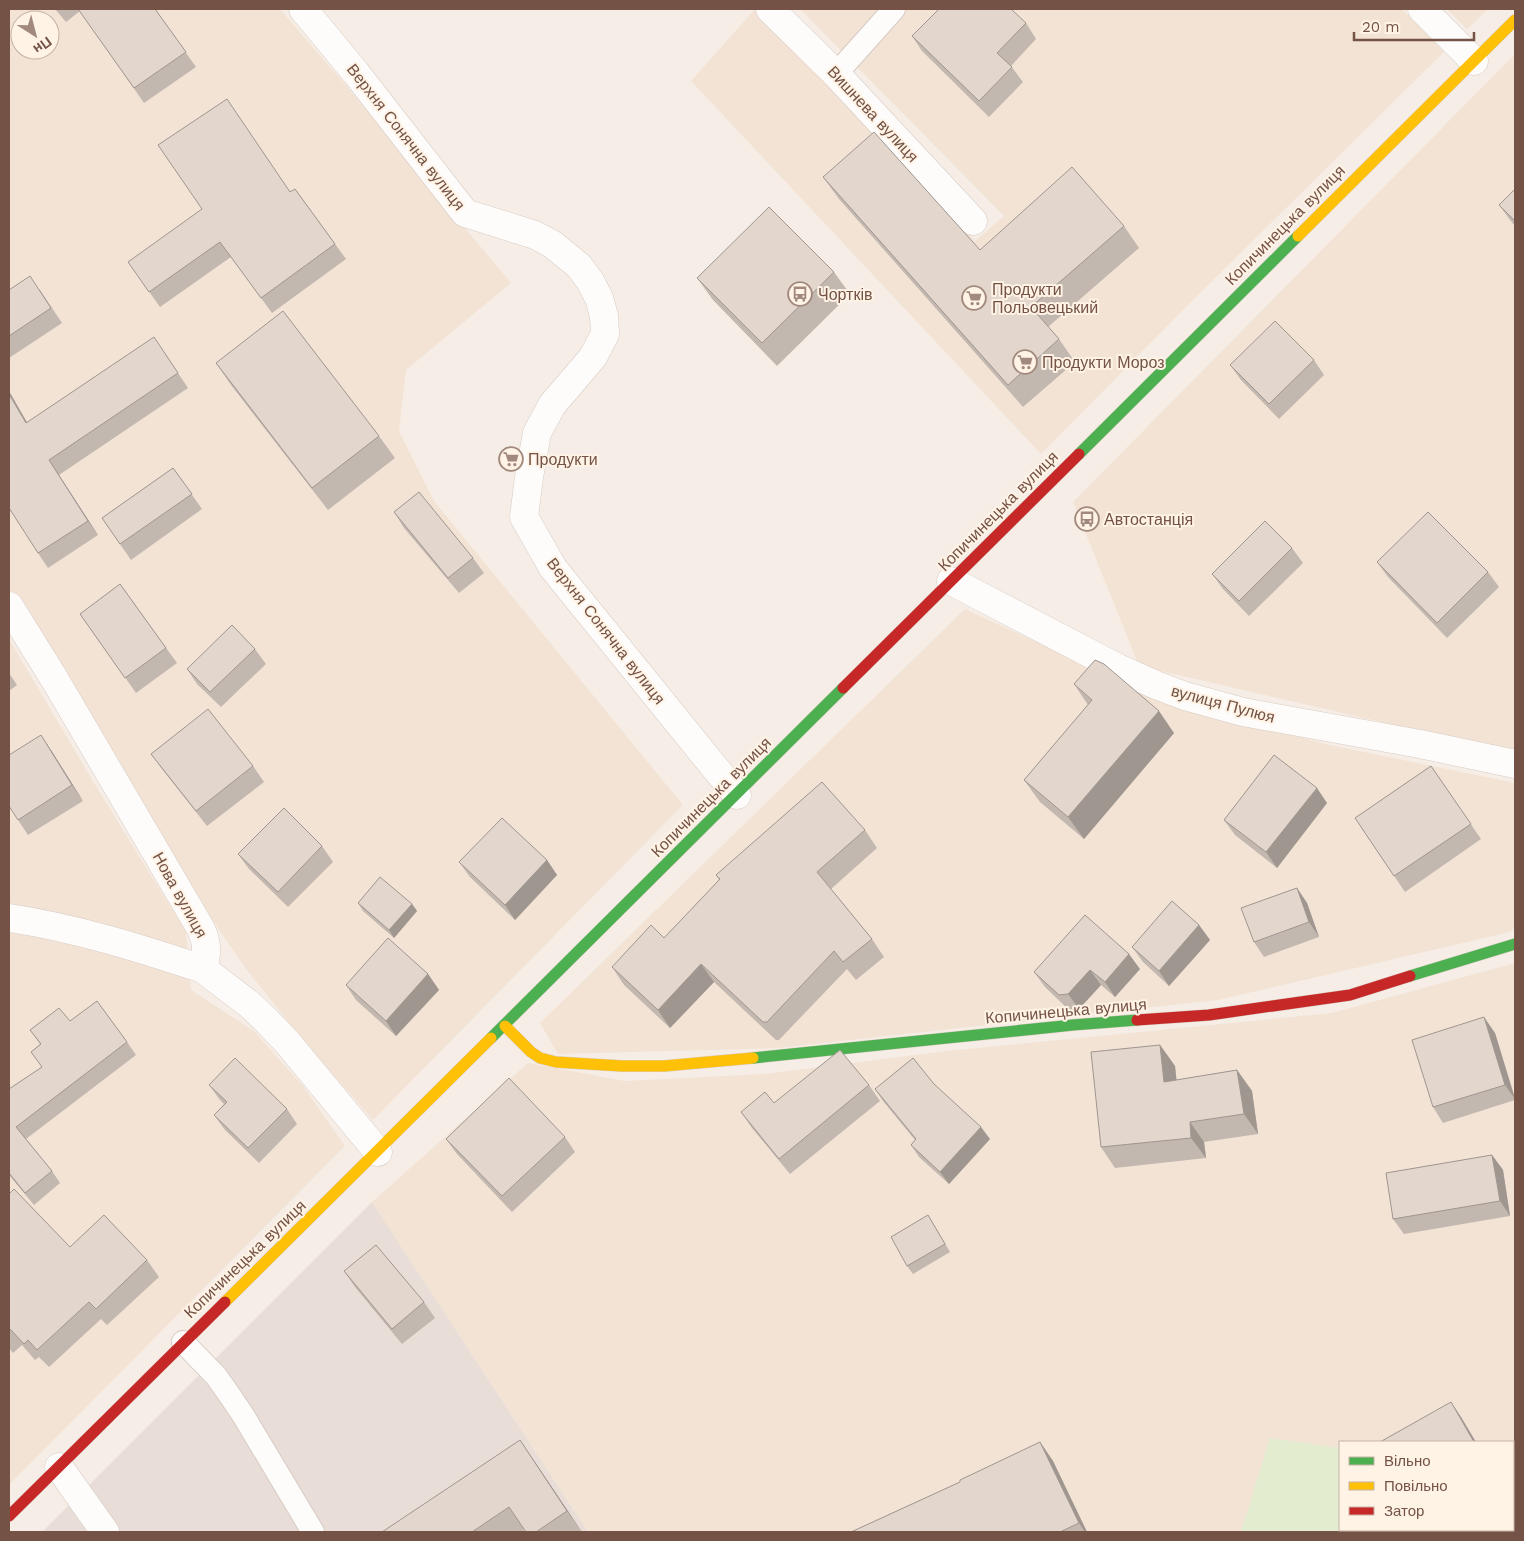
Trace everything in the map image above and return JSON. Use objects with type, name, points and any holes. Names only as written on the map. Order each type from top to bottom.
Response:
[{"type":"main road","name":"Копичинецька вулиця","points":[[9,1516],[183,1342],[378,1152],[1515,20]]},
{"type":"main road","name":"Копичинецька вулиця","points":[[504,1026],[540,1058],[556,1062],[622,1066],[664,1066],[822,1052],[1074,1025],[1209,1015],[1350,995],[1515,944]]},
{"type":"street","name":"Верхня Сонячна вулиця","points":[[303,9],[356,73],[465,213],[535,235],[552,244],[579,266],[590,281],[604,316],[605,334],[593,357],[552,405],[536,433],[524,517],[553,568],[737,794]]},
{"type":"street","name":"Вишнева вулиця","points":[[770,9],[836,74],[973,222]]},
{"type":"street","points":[[1422,9],[1474,60]]},
{"type":"street","name":"вулиця Пулюя","points":[[952,581],[1118,668],[1185,696],[1243,712],[1420,744],[1515,764]]},
{"type":"street","name":"Нова вулиця","points":[[9,606],[198,922],[206,938],[207,946],[207,956],[203,969]]},
{"type":"street","points":[[9,918],[59,926],[203,969],[249,1004],[287,1042],[378,1152]]},
{"type":"street","points":[[59,1467],[105,1532]]},
{"type":"lane","points":[[836,74],[894,9]]},
{"type":"lane","points":[[183,1342],[216,1376],[244,1415],[313,1532]]},
{"type":"shaded area","points":[[9,9],[280,9],[511,283],[406,370],[399,431],[434,501],[683,805],[373,1120],[308,1046],[246,969],[156,837],[80,699],[9,588]]},
{"type":"shaded area","points":[[755,9],[871,129],[975,241],[1004,216],[800,9],[1402,9],[1445,51],[1191,302],[1041,454],[691,81]]},
{"type":"shaded area","points":[[1447,9],[1488,9],[1467,29]]},
{"type":"shaded area","points":[[1515,54],[1515,753],[1139,666],[1073,502]]},
{"type":"shaded area","points":[[965,609],[1169,703],[1330,745],[1515,783],[1515,927],[1510,932],[1218,1000],[778,1048],[558,1054],[540,1023]]},
{"type":"shaded area","points":[[9,639],[94,783],[186,932],[191,990],[254,1031],[303,1086],[345,1146],[9,1485]]},
{"type":"shaded area","points":[[1515,963],[1515,1532],[1392,1531],[1514,1531],[1514,1441],[1339,1441],[1339,1448],[1270,1438],[1241,1532],[588,1532],[372,1202],[528,1063],[625,1081],[764,1074],[947,1051],[1332,1013]]},
{"type":"shaded area","points":[[372,1202],[588,1532],[42,1532]]},
{"type":"green space","points":[[1270,1438],[1339,1448],[1339,1531],[1392,1532],[1241,1532]]},
{"type":"building","points":[[78,9],[155,9],[186,52],[134,88]]},
{"type":"building","points":[[939,9],[1011,9],[1026,23],[997,53],[1012,67],[979,101],[912,36]]},
{"type":"building","points":[[227,99],[290,192],[295,189],[335,244],[261,298],[220,242],[149,292],[128,262],[202,209],[158,145]]},
{"type":"building","points":[[874,132],[980,250],[1072,167],[1124,226],[1031,307],[1059,339],[1008,385],[823,177]]},
{"type":"building","points":[[1515,189],[1515,221],[1499,205]]},
{"type":"building","points":[[769,207],[834,272],[762,343],[697,278]]},
{"type":"building","points":[[30,276],[51,308],[9,336],[9,290]]},
{"type":"building","points":[[283,311],[379,436],[312,488],[216,363]]},
{"type":"building","points":[[1275,321],[1314,360],[1269,404],[1230,365]]},
{"type":"building","points":[[154,337],[178,373],[49,460],[88,521],[38,553],[9,508],[9,394],[26,423]]},
{"type":"building","points":[[173,468],[192,494],[120,544],[102,518]]},
{"type":"building","points":[[419,492],[473,558],[448,578],[394,512]]},
{"type":"building","points":[[1428,512],[1488,572],[1437,623],[1377,562]]},
{"type":"building","points":[[1265,521],[1292,548],[1239,601],[1212,574]]},
{"type":"building","points":[[120,584],[166,648],[125,678],[80,614]]},
{"type":"building","points":[[232,625],[255,649],[210,692],[187,669]]},
{"type":"building","points":[[1095,660],[1104,664],[1159,711],[1068,817],[1024,780],[1092,700],[1074,684]]},
{"type":"building","points":[[208,709],[253,766],[196,811],[151,754]]},
{"type":"building","points":[[41,735],[72,785],[18,820],[9,806],[9,755]]},
{"type":"building","points":[[1274,755],[1317,788],[1266,852],[1224,820]]},
{"type":"building","points":[[1431,766],[1471,824],[1394,876],[1355,818]]},
{"type":"building","points":[[822,782],[865,830],[817,872],[872,939],[843,962],[834,951],[767,1022],[763,1022],[701,964],[658,1010],[612,967],[651,925],[664,938],[720,879],[716,875]]},
{"type":"building","points":[[284,808],[322,846],[278,892],[238,854]]},
{"type":"building","points":[[502,818],[547,860],[505,905],[459,862]]},
{"type":"building","points":[[380,877],[412,904],[389,930],[358,903]]},
{"type":"building","points":[[1297,888],[1309,922],[1254,942],[1241,908]]},
{"type":"building","points":[[1172,901],[1199,925],[1159,971],[1132,947]]},
{"type":"building","points":[[1085,915],[1129,954],[1105,982],[1090,970],[1068,994],[1059,995],[1034,972]]},
{"type":"building","points":[[388,938],[428,974],[386,1021],[346,985]]},
{"type":"building","points":[[97,1001],[127,1042],[16,1127],[52,1171],[25,1193],[9,1173],[9,1089],[42,1067],[31,1052],[41,1044],[30,1030],[59,1008],[70,1021]]},
{"type":"building","points":[[1484,1017],[1505,1085],[1433,1107],[1412,1040]]},
{"type":"building","points":[[1160,1045],[1164,1082],[1237,1070],[1244,1114],[1190,1122],[1191,1138],[1101,1147],[1091,1052]]},
{"type":"building","points":[[840,1050],[869,1085],[779,1159],[741,1112],[765,1092],[774,1103]]},
{"type":"building","points":[[235,1058],[287,1109],[248,1148],[214,1115],[227,1102],[209,1085]]},
{"type":"building","points":[[913,1058],[934,1084],[981,1127],[940,1172],[911,1145],[916,1139],[875,1089]]},
{"type":"building","points":[[509,1078],[565,1137],[502,1196],[446,1139]]},
{"type":"building","points":[[1492,1155],[1500,1201],[1393,1219],[1386,1173]]},
{"type":"building","points":[[14,1189],[70,1247],[104,1215],[147,1260],[96,1309],[89,1302],[37,1350],[28,1340],[24,1344],[9,1330],[9,1194]]},
{"type":"building","points":[[928,1215],[945,1244],[907,1266],[891,1237]]},
{"type":"building","points":[[376,1245],[424,1302],[392,1329],[344,1271]]},
{"type":"building","points":[[1451,1402],[1473,1441],[1382,1441]]},
{"type":"building","points":[[520,1440],[567,1511],[536,1532],[526,1532],[509,1507],[472,1532],[382,1532]]},
{"type":"building","points":[[1040,1442],[1079,1523],[1060,1532],[851,1532],[960,1482],[960,1480]]},
{"type":"traffic: fast","points":[[1079,454],[1298,236]]},
{"type":"traffic: fast","points":[[491,1038],[843,688]]},
{"type":"traffic: fast","points":[[1410,976],[1515,944]]},
{"type":"traffic: fast","points":[[753,1058],[1137,1020]]},
{"type":"traffic: slow","points":[[1298,236],[1515,20]]},
{"type":"traffic: slow","points":[[505,1026],[531,1052],[540,1058],[556,1062],[622,1066],[664,1066],[753,1058]]},
{"type":"traffic: slow","points":[[225,1302],[491,1038]]},
{"type":"traffic: jam","points":[[843,688],[1079,454]]},
{"type":"traffic: jam","points":[[1137,1020],[1209,1015],[1350,995],[1410,976]]},
{"type":"traffic: jam","points":[[9,1516],[225,1302]]},
{"type":"place","name":"Чортків","points":[[800,294]]},
{"type":"place","name":"Продукти Польовецький","points":[[974,298]]},
{"type":"place","name":"Продукти Мороз","points":[[1025,362]]},
{"type":"place","name":"Продукти","points":[[511,459]]},
{"type":"place","name":"Автостанція","points":[[1087,519]]}]
